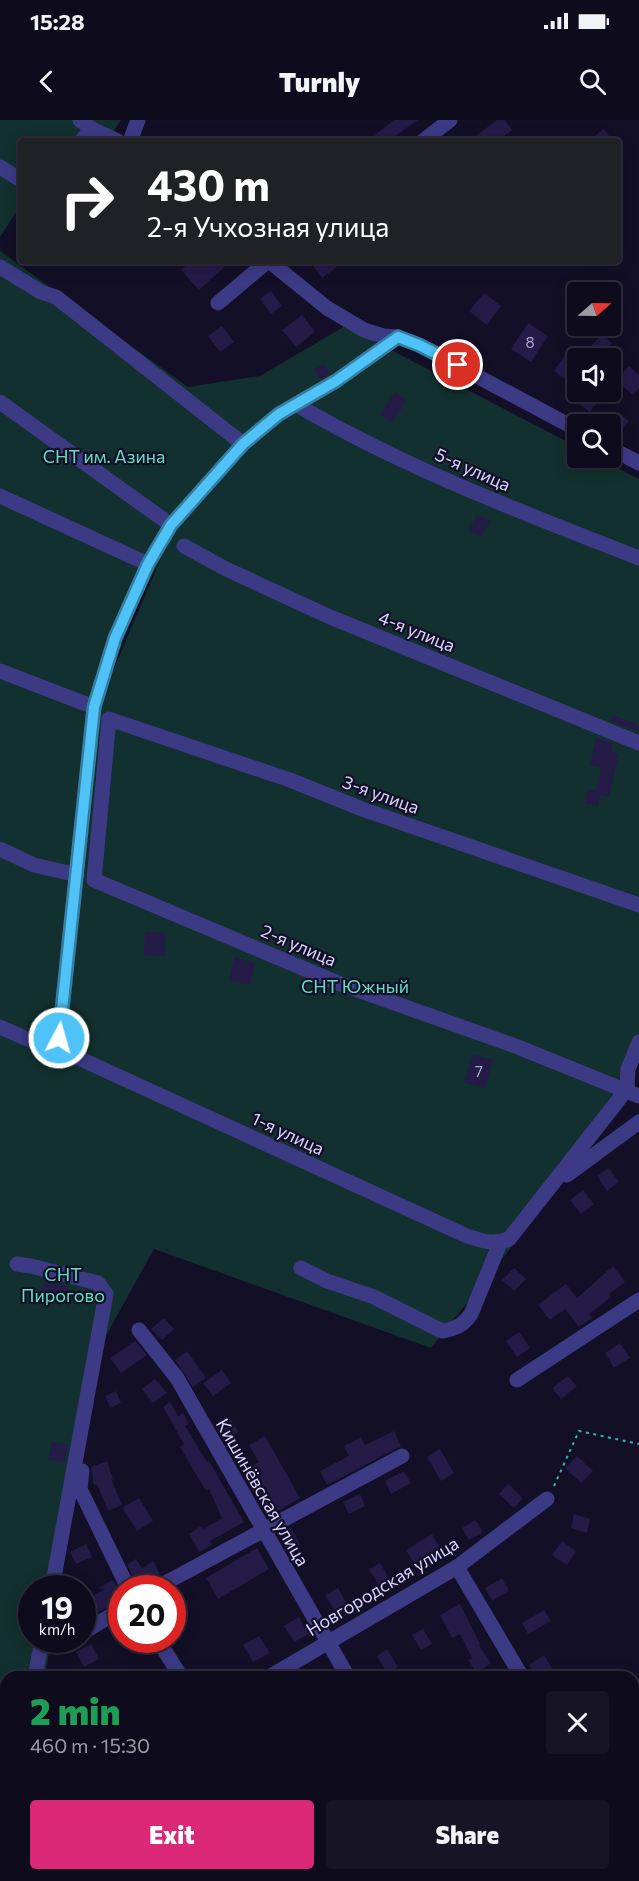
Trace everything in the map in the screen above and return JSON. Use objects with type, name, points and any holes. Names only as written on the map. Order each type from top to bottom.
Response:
[{"type":"street","points":[[131,138],[138,120]]},
{"type":"street","points":[[427,138],[450,120]]},
{"type":"street","points":[[86,124],[112,138]]},
{"type":"street","points":[[0,166],[18,178]]},
{"type":"street","points":[[218,303],[264,264]]},
{"type":"street","points":[[272,264],[327,308],[364,330],[383,336],[398,337],[419,345],[567,424]]},
{"type":"street","points":[[0,267],[41,292],[56,297],[243,444]]},
{"type":"street","points":[[0,1027],[41,1046],[59,1038],[94,707],[115,638],[148,564],[171,525],[243,444],[279,414],[336,381],[398,337]]},
{"type":"street","points":[[0,402],[171,525]]},
{"type":"street","name":"5-я улица","points":[[297,405],[344,432],[462,486],[548,523],[639,558]]},
{"type":"street","points":[[621,454],[639,463]]},
{"type":"street","points":[[0,496],[148,564]]},
{"type":"street","name":"4-я улица","points":[[184,546],[226,569],[330,617],[639,743]]},
{"type":"street","points":[[0,671],[94,707]]},
{"type":"street","name":"2-я улица","points":[[109,720],[94,880],[338,983],[518,1047],[633,1092]]},
{"type":"street","name":"3-я улица","points":[[109,720],[290,780],[362,809],[639,905]]},
{"type":"street","points":[[0,849],[34,865],[77,875]]},
{"type":"street","points":[[301,1268],[327,1281],[374,1297],[442,1331],[454,1329],[471,1314],[500,1243],[509,1239],[633,1092],[628,1069],[639,1042]]},
{"type":"street","name":"1-я улица","points":[[61,1050],[466,1236],[485,1243],[500,1243]]},
{"type":"street","points":[[519,1236],[568,1173],[639,1122]]},
{"type":"street","points":[[17,1264],[98,1283],[106,1294],[54,1575]]},
{"type":"street","points":[[517,1380],[639,1300]]},
{"type":"street","name":"Кишинёвская улица","points":[[139,1330],[177,1378],[344,1671]]},
{"type":"street","points":[[88,1424],[80,1489],[122,1575]]},
{"type":"street","points":[[180,1575],[402,1456]]},
{"type":"street","name":"Новгородская улица","points":[[279,1671],[457,1567],[547,1499]]},
{"type":"street","points":[[457,1567],[518,1671]]},
{"type":"street","points":[[36,1671],[40,1653]]},
{"type":"street","points":[[166,1653],[177,1671]]},
{"type":"path","points":[[547,1499],[579,1431],[639,1444]]},
{"type":"green space","points":[[0,120],[121,120],[109,138],[102,138],[93,133],[89,138],[18,138],[18,209],[0,237]]},
{"type":"green space","name":"СНТ Южный","points":[[0,251],[188,387],[260,376],[345,326],[567,442],[567,468],[617,468],[639,479],[639,1046],[633,1057],[619,1112],[431,1348],[154,1249],[98,1350],[62,1575],[18,1575],[18,1653],[49,1653],[46,1671],[0,1671]],"holes":[[[162,556],[111,673],[137,606]]]},
{"type":"building","points":[[394,120],[418,120],[392,138],[372,138]]},
{"type":"building","points":[[497,120],[505,120],[512,130],[504,136],[506,138],[473,138]]},
{"type":"building","points":[[604,129],[611,138],[592,138]]},
{"type":"building","points":[[188,264],[228,264],[199,290],[181,270]]},
{"type":"building","points":[[312,264],[334,264],[337,267],[322,278]]},
{"type":"building","points":[[271,291],[282,306],[271,314],[260,299]]},
{"type":"building","points":[[484,293],[501,306],[487,325],[469,311]]},
{"type":"building","points":[[302,315],[315,332],[296,347],[282,330]]},
{"type":"building","points":[[528,323],[548,336],[531,362],[511,349]]},
{"type":"building","points":[[222,326],[234,342],[220,352],[208,336]]},
{"type":"building","points":[[600,336],[604,336],[612,343],[608,348],[589,348]]},
{"type":"building","points":[[567,352],[567,380],[554,371]]},
{"type":"building","points":[[323,364],[330,373],[321,379],[314,370]]},
{"type":"building","points":[[629,366],[639,375],[639,388],[633,395],[621,385],[621,375]]},
{"type":"building","points":[[395,392],[407,400],[392,423],[380,415]]},
{"type":"building","points":[[581,402],[598,402],[590,412],[579,404]]},
{"type":"building","points":[[621,415],[629,421],[621,431]]},
{"type":"building","points":[[477,515],[490,521],[481,537],[469,530]]},
{"type":"building","points":[[613,715],[639,725],[639,732],[611,721]]},
{"type":"building","points":[[596,738],[613,743],[611,752],[619,754],[609,797],[600,795],[598,806],[585,803],[587,791],[596,790],[601,768],[590,765]]},
{"type":"building","points":[[145,932],[165,933],[165,956],[144,955]]},
{"type":"building","points":[[235,957],[255,963],[250,985],[229,980]]},
{"type":"building","points":[[473,1054],[493,1060],[485,1088],[464,1082]]},
{"type":"building","points":[[609,1168],[619,1182],[607,1191],[597,1176]]},
{"type":"building","points":[[583,1190],[594,1204],[581,1214],[570,1200]]},
{"type":"building","points":[[613,1266],[625,1282],[609,1294],[611,1297],[589,1314],[592,1318],[579,1327],[565,1309],[550,1320],[538,1305],[566,1284],[577,1298]]},
{"type":"building","points":[[514,1268],[526,1279],[514,1291],[502,1280]]},
{"type":"building","points":[[45,1280],[68,1286],[65,1297],[42,1290]]},
{"type":"building","points":[[164,1318],[174,1329],[162,1340],[151,1329]]},
{"type":"building","points":[[519,1332],[530,1348],[517,1357],[506,1341]]},
{"type":"building","points":[[135,1341],[147,1355],[121,1373],[110,1358]]},
{"type":"building","points":[[620,1343],[630,1358],[614,1368],[605,1353]]},
{"type":"building","points":[[187,1351],[206,1378],[193,1387],[175,1360]]},
{"type":"building","points":[[222,1370],[231,1383],[213,1396],[203,1383]]},
{"type":"building","points":[[568,1376],[577,1386],[561,1399],[552,1388]]},
{"type":"building","points":[[155,1379],[167,1393],[153,1403],[142,1389]]},
{"type":"building","points":[[116,1391],[121,1403],[110,1408],[105,1396]]},
{"type":"building","points":[[170,1402],[178,1416],[183,1413],[189,1424],[185,1426],[207,1462],[209,1461],[244,1522],[210,1541],[212,1545],[200,1552],[189,1534],[201,1526],[203,1529],[222,1518],[209,1489],[206,1491],[180,1447],[184,1444],[163,1407]]},
{"type":"building","points":[[231,1420],[238,1432],[224,1441],[217,1429]]},
{"type":"building","points":[[394,1431],[401,1446],[327,1485],[320,1471],[349,1456],[344,1446],[361,1437],[365,1445]]},
{"type":"building","points":[[265,1436],[300,1498],[268,1517],[242,1472],[259,1462],[249,1445]]},
{"type":"building","points":[[52,1442],[68,1445],[65,1462],[48,1460]]},
{"type":"building","points":[[440,1449],[454,1473],[441,1481],[427,1457]]},
{"type":"building","points":[[577,1456],[593,1471],[581,1483],[565,1468]]},
{"type":"building","points":[[107,1461],[113,1479],[111,1479],[122,1505],[108,1511],[97,1484],[94,1485],[91,1467]]},
{"type":"building","points":[[404,1471],[411,1483],[391,1494],[385,1481]]},
{"type":"building","points":[[508,1484],[523,1498],[514,1508],[499,1494]]},
{"type":"building","points":[[360,1494],[365,1506],[349,1514],[343,1502]]},
{"type":"building","points":[[139,1498],[153,1521],[137,1531],[122,1508]]},
{"type":"building","points":[[574,1514],[590,1519],[587,1533],[571,1528]]},
{"type":"building","points":[[475,1520],[483,1532],[469,1540],[462,1528]]},
{"type":"building","points":[[290,1527],[300,1544],[288,1552],[278,1535]]},
{"type":"building","points":[[432,1534],[441,1549],[415,1565],[406,1550]]},
{"type":"building","points":[[562,1541],[576,1551],[567,1565],[552,1555]]},
{"type":"building","points":[[86,1544],[92,1557],[76,1564],[70,1552]]},
{"type":"building","points":[[257,1548],[269,1569],[218,1599],[206,1578]]},
{"type":"building","points":[[136,1559],[142,1568],[153,1561],[160,1574],[132,1575],[127,1564]]},
{"type":"building","points":[[380,1563],[390,1580],[379,1586],[369,1569]]},
{"type":"building","points":[[502,1578],[509,1591],[492,1601],[485,1588]]},
{"type":"building","points":[[108,1583],[108,1607],[96,1614],[96,1594],[105,1589],[98,1588]]},
{"type":"building","points":[[338,1588],[348,1606],[336,1613],[325,1595]]},
{"type":"building","points":[[460,1604],[479,1645],[491,1663],[480,1671],[476,1671],[468,1660],[472,1658],[460,1634],[452,1638],[440,1615]]},
{"type":"building","points":[[544,1610],[551,1621],[528,1634],[522,1623]]},
{"type":"building","points":[[299,1617],[309,1634],[294,1642],[284,1626]]},
{"type":"building","points":[[423,1629],[432,1644],[421,1650],[412,1635]]},
{"type":"building","points":[[259,1636],[270,1653],[253,1662],[243,1645]]},
{"type":"building","points":[[387,1649],[398,1667],[386,1671],[377,1656]]},
{"type":"building","points":[[77,1653],[96,1653],[99,1659],[84,1667]]},
{"type":"building","points":[[544,1655],[553,1670],[533,1671],[529,1665]]},
{"type":"route","points":[[59,1038],[94,707],[115,638],[148,564],[171,525],[243,444],[279,414],[336,381],[398,337],[458,365]]},
{"type":"park label","name":"СНТ им. Азина","points":[[104,456]]},
{"type":"park label","name":"СНТ Пирогово","points":[[63,1284]]}]
